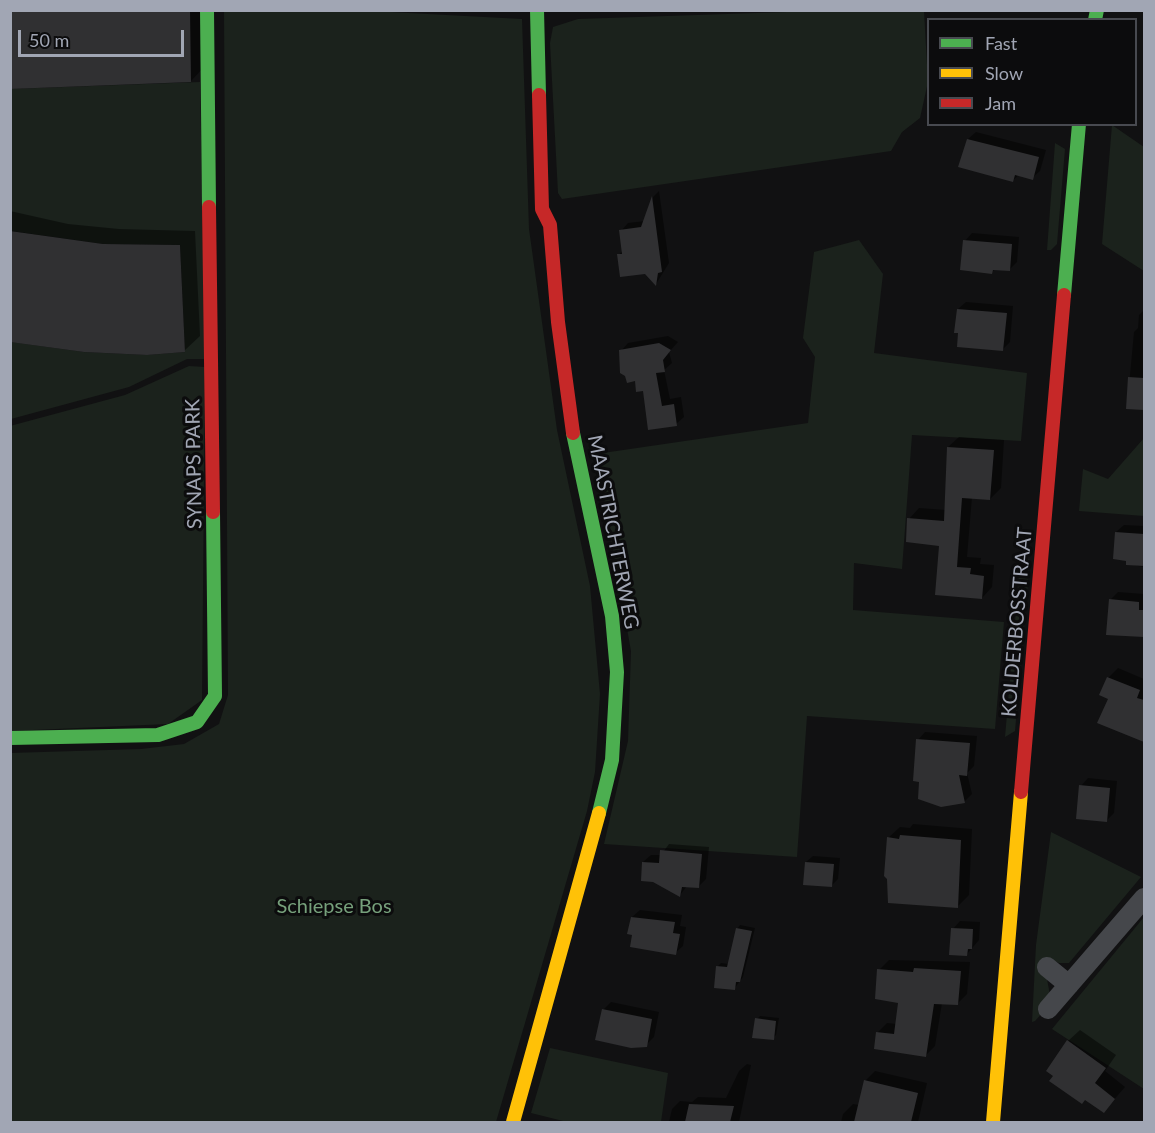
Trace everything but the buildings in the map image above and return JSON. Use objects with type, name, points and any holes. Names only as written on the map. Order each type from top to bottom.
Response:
[{"type":"street","name":"SYNAPS PARK","points":[[10,738],[158,735],[197,722],[215,696],[207,10]]},
{"type":"street","name":"MAASTRICHTERWEG","points":[[513,1122],[592,844],[612,760],[617,672],[612,616],[576,454],[558,322],[550,225],[542,209],[539,185],[537,10]]},
{"type":"street","name":"KOLDERBOSSTRAAT","points":[[993,1122],[1079,126]]},
{"type":"street","points":[[1048,1010],[1144,898]]},
{"type":"street","points":[[1047,967],[1069,985]]},
{"type":"green space","points":[[846,10],[924,11],[927,86],[920,118],[902,132],[891,151],[562,199],[558,193],[550,43],[553,27],[578,19]]},
{"type":"green space","name":"Schiepse Bos","points":[[224,11],[371,11],[522,19],[529,229],[557,430],[590,586],[600,694],[595,772],[587,811],[496,1122],[11,1122],[10,753],[141,749],[184,744],[219,724],[228,695]]},
{"type":"green space","points":[[200,82],[205,359],[187,359],[129,387],[11,419],[11,342],[84,352],[147,355],[185,352],[180,245],[103,244],[11,231],[10,89]]},
{"type":"green space","points":[[1113,126],[1144,147],[1144,271],[1102,244]]},
{"type":"green space","points":[[1055,143],[1065,149],[1057,244],[1051,250],[1047,250]]},
{"type":"green space","points":[[859,240],[883,274],[874,353],[1027,373],[1021,441],[912,435],[902,569],[854,563],[853,610],[1004,622],[995,729],[807,716],[797,857],[604,844],[628,741],[631,651],[596,454],[808,423],[815,357],[803,338],[814,252]]},
{"type":"green space","points":[[189,366],[205,367],[202,700],[168,724],[11,731],[10,426],[125,395]]},
{"type":"green space","points":[[1144,438],[1144,516],[1079,511],[1083,469],[1108,479]]},
{"type":"green space","points":[[1021,553],[1030,560],[1015,731],[1005,737]]},
{"type":"green space","points":[[1051,832],[1141,877],[1069,963],[1059,963],[1046,957],[1041,968],[1046,974],[1050,995],[1045,1010],[1032,1022],[1036,945]]},
{"type":"green space","points":[[1144,917],[1144,1089],[1052,1029]]},
{"type":"green space","points":[[550,1048],[668,1073],[661,1122],[567,1122],[531,1113]]},
{"type":"traffic: fast","points":[[207,10],[209,207]]},
{"type":"traffic: fast","points":[[537,10],[539,95]]},
{"type":"traffic: fast","points":[[1095,18],[1097,10]]},
{"type":"traffic: fast","points":[[1064,295],[1079,126]]},
{"type":"traffic: fast","points":[[573,433],[612,616],[617,672],[612,760],[599,813]]},
{"type":"traffic: fast","points":[[10,738],[158,735],[197,722],[215,696],[213,512]]},
{"type":"traffic: slow","points":[[993,1122],[1021,792]]},
{"type":"traffic: slow","points":[[513,1122],[599,813]]},
{"type":"traffic: jam","points":[[539,95],[542,209],[550,225],[558,322],[573,433]]},
{"type":"traffic: jam","points":[[209,207],[213,512]]},
{"type":"traffic: jam","points":[[1021,792],[1064,295]]}]
